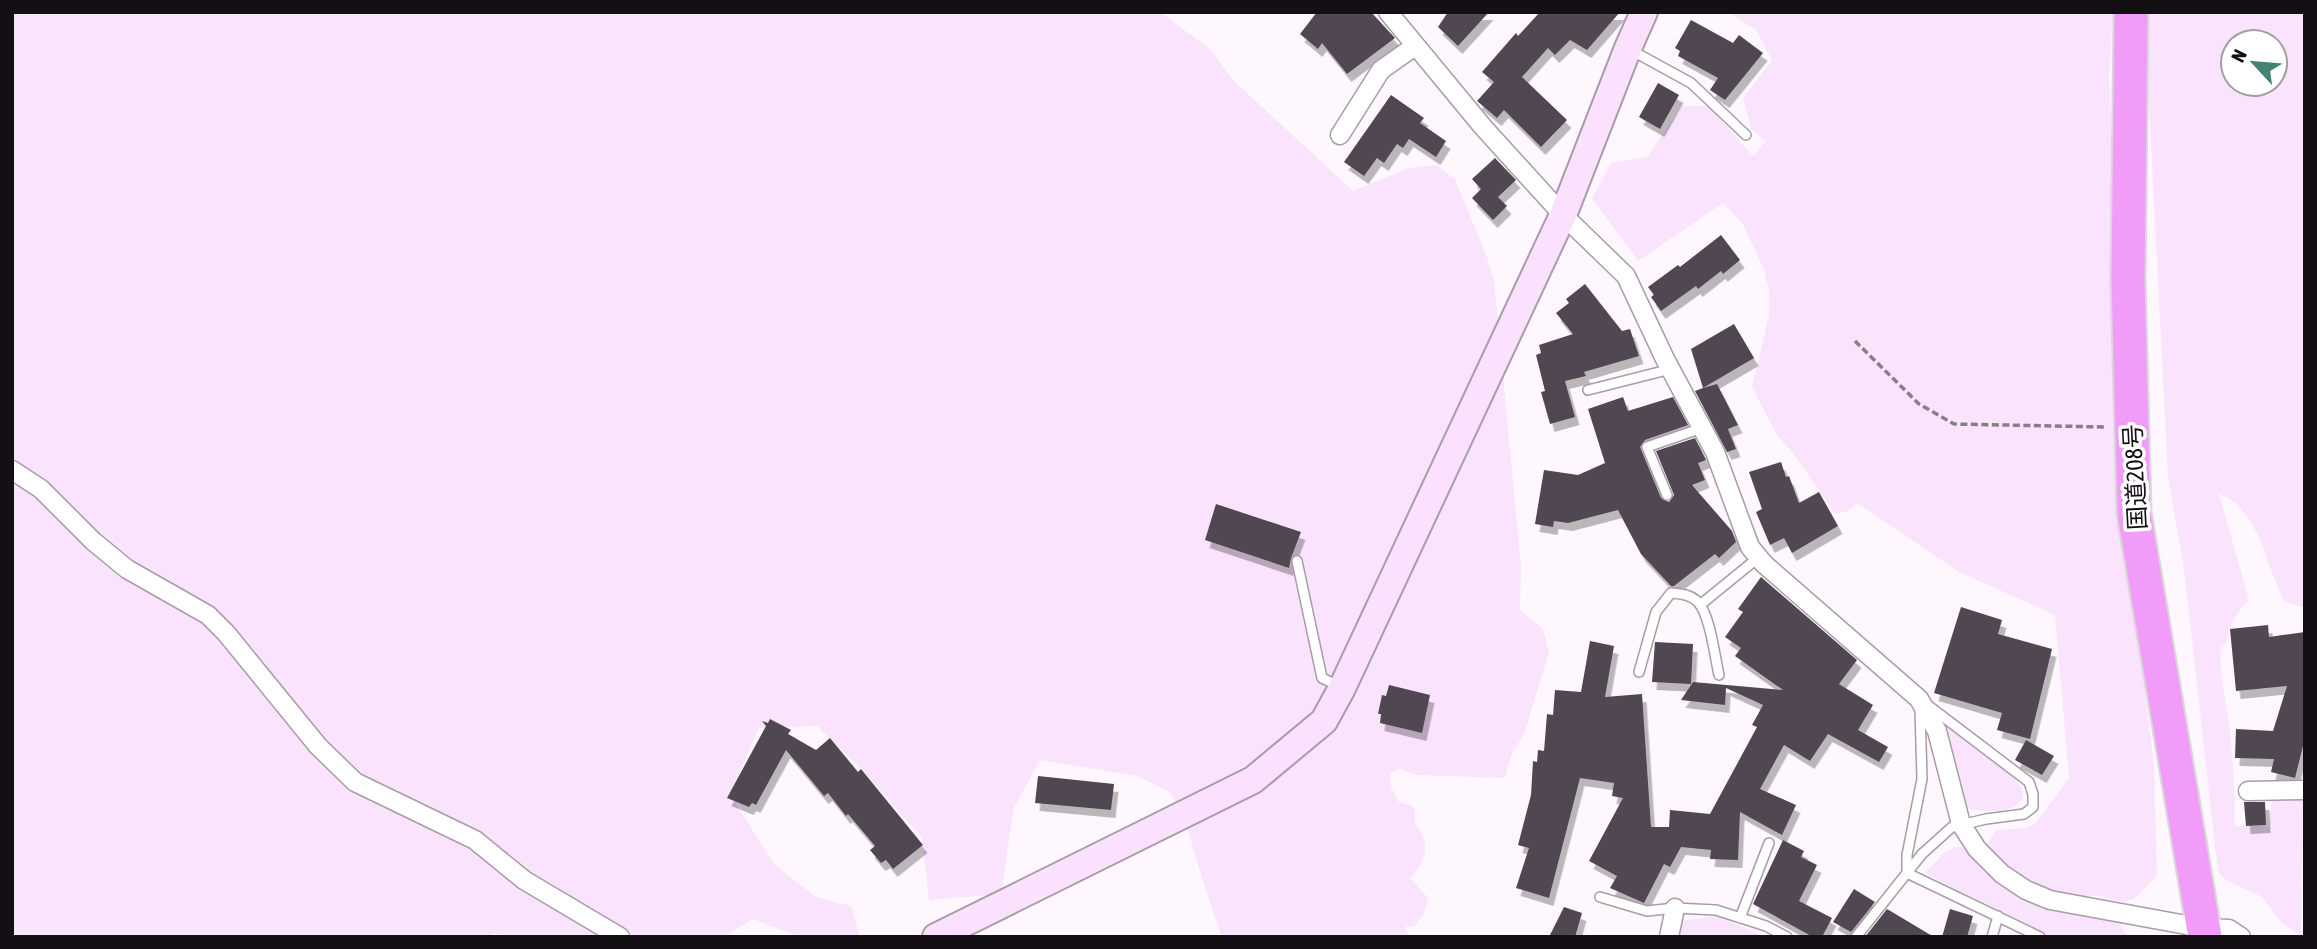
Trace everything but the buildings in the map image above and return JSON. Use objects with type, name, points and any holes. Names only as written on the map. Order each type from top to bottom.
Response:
[{"type":"highway","name":"国道208号","points":[[2131,12],[2128,280],[2134,513],[2204,932]]},
{"type":"street","points":[[936,937],[1253,780],[1324,721],[1342,688],[1563,215],[1644,12]]},
{"type":"street","points":[[1395,15],[1415,46],[1483,127],[1563,215],[1626,276],[1715,452],[1750,547],[1919,698],[1937,731],[1961,824],[1977,849],[2002,874],[2026,890],[2050,900],[2204,932],[2229,929],[2241,937]]},
{"type":"street","points":[[1340,135],[1381,71],[1415,46]]},
{"type":"street","points":[[12,470],[41,489],[93,541],[127,569],[208,615],[226,633],[318,746],[355,782],[475,840],[524,880],[620,937]]},
{"type":"street","points":[[2248,791],[2305,790]]},
{"type":"street","points":[[1669,937],[1675,908]]},
{"type":"lane","points":[[1628,48],[1691,83],[1746,135]]},
{"type":"lane","points":[[1588,390],[1671,369]]},
{"type":"lane","points":[[1667,495],[1647,447],[1702,428]]},
{"type":"lane","points":[[1700,605],[1759,557]]},
{"type":"lane","points":[[1297,561],[1322,678],[1342,688]]},
{"type":"lane","points":[[1639,672],[1656,612],[1671,593],[1684,594],[1698,601],[1712,643],[1719,676]]},
{"type":"lane","points":[[1856,937],[1922,854],[1952,827],[2024,814],[2033,807],[2034,794],[2029,782],[1919,698]]},
{"type":"lane","points":[[1907,873],[1906,855],[1922,779],[1919,698]]},
{"type":"lane","points":[[1740,918],[1769,842]]},
{"type":"lane","points":[[1907,873],[2040,937]]},
{"type":"lane","points":[[1600,897],[1647,911],[1675,908],[1716,910],[1787,937]]},
{"type":"lane","points":[[1992,937],[1998,916]]},
{"type":"path","points":[[1855,341],[1919,404],[1954,424],[2132,428]]},
{"type":"shaded area","points":[[12,12],[1160,12],[1210,49],[1232,79],[1353,191],[1409,168],[1436,165],[1455,179],[1494,281],[1521,565],[1520,610],[1543,629],[1549,652],[1524,735],[1512,753],[1505,778],[1417,775],[1400,769],[1391,772],[1393,791],[1399,802],[1411,805],[1415,810],[1415,823],[1425,845],[1423,859],[1410,878],[1428,898],[1423,916],[1414,926],[1405,927],[1409,937],[1222,937],[1183,814],[1170,792],[1137,776],[1040,760],[1014,808],[1001,894],[929,900],[922,838],[865,773],[817,726],[759,728],[730,795],[775,865],[816,897],[851,906],[860,937],[800,937],[753,919],[724,937],[510,937],[493,933],[491,937],[12,937]]},
{"type":"shaded area","points":[[1728,12],[2113,12],[2109,74],[2114,188],[2138,634],[2154,764],[2157,876],[2135,898],[2125,902],[2096,896],[2063,896],[2023,879],[1996,857],[1987,844],[1996,830],[2025,828],[2035,824],[2069,778],[2055,615],[1959,572],[1857,503],[1846,512],[1835,514],[1796,457],[1777,435],[1752,387],[1769,315],[1769,290],[1763,267],[1742,223],[1723,203],[1638,261],[1592,198],[1611,163],[1647,157],[1682,106],[1708,106],[1753,156],[1766,141],[1751,129],[1743,98],[1772,60],[1756,30]]},
{"type":"shaded area","points":[[2148,12],[2305,12],[2305,608],[2285,602],[2253,526],[2233,502],[2219,494],[2249,600],[2234,620],[2226,644],[2221,648],[2233,761],[2235,826],[2268,826],[2273,791],[2303,789],[2301,937],[2282,923],[2262,897],[2226,880],[2219,873],[2184,569],[2168,476],[2146,48]]},
{"type":"shaded area","points":[[1944,725],[1993,760],[2018,783],[2023,793],[2016,806],[1989,811],[1968,809]]},
{"type":"shaded area","points":[[1961,846],[1984,872],[2018,895],[2059,910],[2118,922],[2128,937],[2049,937],[2009,919],[1925,873],[1945,852]]},
{"type":"shaded area","points":[[1718,916],[1765,937],[1663,937],[1681,921]]}]
